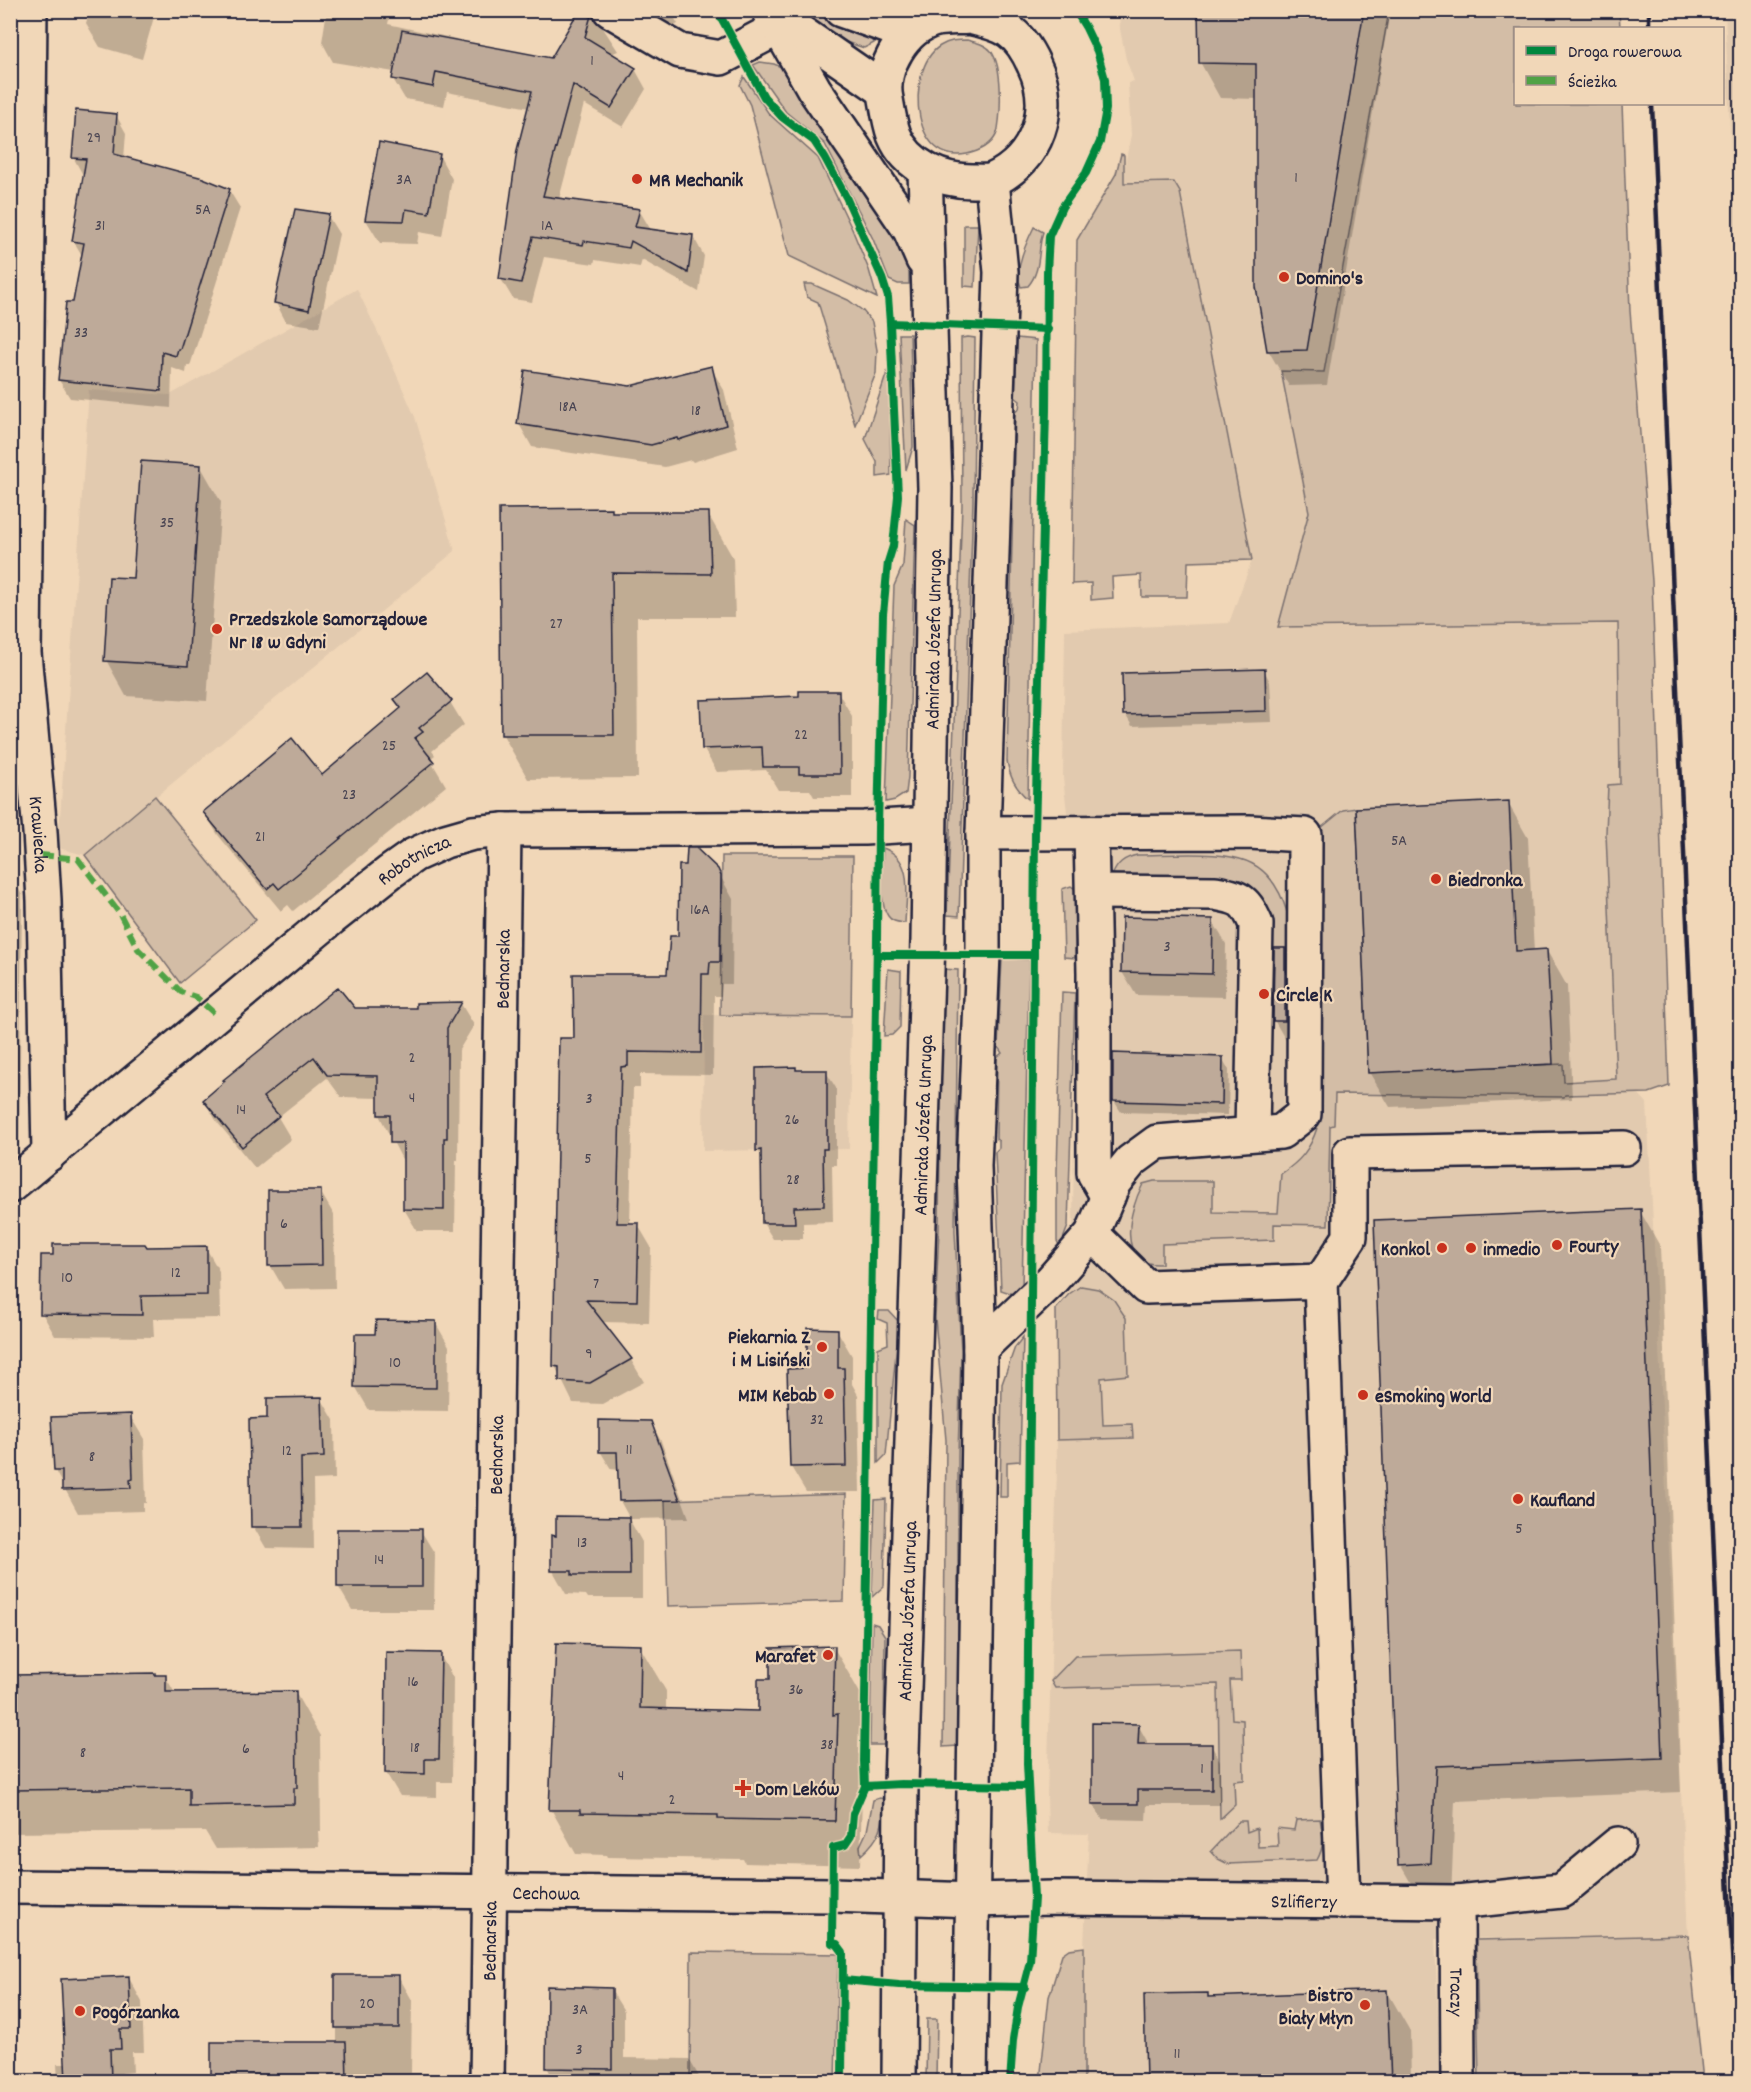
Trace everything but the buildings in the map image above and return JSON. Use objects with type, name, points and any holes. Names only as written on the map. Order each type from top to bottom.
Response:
[{"type":"street","name":"Krawiecka","points":[[30,10],[24,653],[44,900],[48,1154]]},
{"type":"street","points":[[610,10],[680,51],[721,58],[774,16]]},
{"type":"street","points":[[841,10],[927,21],[969,17],[1015,24],[1039,75],[1044,96],[1043,117],[1036,137],[1024,155],[992,181],[959,182],[925,170],[908,155],[895,136],[884,90],[890,62],[927,21]]},
{"type":"street","points":[[774,16],[884,90]]},
{"type":"street","points":[[774,16],[814,88],[910,230],[921,252],[928,276]]},
{"type":"street","name":"Admirała Józefa Unruga","points":[[899,2082],[899,1899],[928,939],[935,488],[925,170]]},
{"type":"street","points":[[970,2082],[980,1349],[974,1166],[1001,306],[1001,272],[992,181]]},
{"type":"street","name":"Robotnicza","points":[[10,1186],[333,917],[414,855],[454,838],[473,833],[504,830],[864,828],[929,824]]},
{"type":"street","name":"Bednarska","points":[[487,2082],[504,830]]},
{"type":"street","points":[[980,1349],[1050,1282],[1092,1234],[1114,1182],[1131,1161],[1157,1142],[1281,1132],[1304,1114],[1305,835],[1249,832],[983,833]]},
{"type":"street","points":[[1091,833],[1094,1173],[1108,1197]]},
{"type":"street","points":[[1093,892],[1215,893],[1233,896],[1247,905],[1256,924],[1252,1133]]},
{"type":"street","points":[[1343,1902],[1321,1281],[1350,1237],[1350,1153],[1624,1148]]},
{"type":"street","points":[[1092,1234],[1146,1287],[1321,1281]]},
{"type":"street","name":"Szlifierzy","points":[[973,1900],[1044,1898],[1457,1902],[1561,1891],[1618,1844]]},
{"type":"street","name":"Cechowa","points":[[10,1887],[833,1895],[973,1900]]},
{"type":"street","name":"Traczy","points":[[1457,1902],[1458,2082]]},
{"type":"shaded area","points":[[802,11],[814,11],[872,31],[874,43],[864,48],[840,40],[803,15]]},
{"type":"shaded area","points":[[1119,11],[1389,11],[1324,372],[1281,372],[1309,512],[1278,627],[1618,623],[1620,784],[1608,785],[1606,833],[1616,1079],[1638,1093],[1647,1103],[1688,1935],[1435,1939],[1440,2081],[1084,2081],[1084,1947],[1089,1834],[1048,1833],[1047,1796],[1057,1468],[1056,1309],[1069,1294],[1073,1232],[1076,890],[1063,778],[1065,630],[1229,623],[1252,560],[1181,192],[1175,181],[1124,182],[1124,169],[1131,135],[1128,83],[1134,81],[1126,59]]},
{"type":"shaded area","points":[[1389,11],[1619,11],[1620,27],[1514,27],[1514,105],[1622,105],[1630,311],[1652,581],[1669,1086],[1649,1093],[1565,1095],[1564,1097],[1335,1094],[1334,1125],[1330,1126],[1328,1225],[1274,1224],[1274,1240],[1162,1244],[1162,1264],[1147,1262],[1137,1256],[1132,1247],[1130,1235],[1133,1208],[1143,1184],[1154,1181],[1213,1181],[1213,1212],[1278,1213],[1281,1174],[1304,1154],[1311,1143],[1317,1128],[1321,828],[1343,810],[1356,808],[1368,1072],[1563,1064],[1564,1082],[1616,1079],[1606,833],[1608,785],[1620,784],[1618,623],[1278,627],[1309,512],[1281,371],[1324,372]]},
{"type":"shaded area","points":[[1725,11],[1740,11],[1740,366]]},
{"type":"shaded area","points":[[967,40],[986,47],[995,58],[1000,89],[999,121],[995,137],[988,145],[977,151],[955,155],[938,149],[926,135],[920,117],[918,96],[921,76],[929,58],[943,44]]},
{"type":"shaded area","points":[[760,62],[786,69],[899,235],[909,267],[909,284],[898,284],[889,280],[873,239],[825,144],[786,112],[753,65]]},
{"type":"shaded area","points":[[744,77],[769,114],[818,158],[852,229],[869,270],[877,298],[789,256],[750,105],[740,85]]},
{"type":"shaded area","points":[[1121,154],[1124,155],[1124,183],[1174,182],[1180,192],[1252,560],[1188,562],[1187,597],[1142,597],[1141,575],[1112,577],[1113,598],[1091,600],[1091,583],[1072,584],[1077,240],[1116,174]]},
{"type":"shaded area","points":[[964,225],[978,225],[975,287],[964,286]]},
{"type":"shaded area","points":[[1034,227],[1043,232],[1037,267],[1028,286],[1021,287],[1020,265]]},
{"type":"shaded area","points":[[804,284],[812,284],[848,300],[863,311],[872,322],[877,350],[876,373],[855,425],[818,302],[807,297]]},
{"type":"shaded area","name":"Przedszkole Samorządowe Nr 18 w Gdyni","points":[[357,289],[415,417],[455,551],[85,855],[58,848],[89,390],[170,395]]},
{"type":"shaded area","points":[[899,334],[910,334],[913,447],[906,470]]},
{"type":"shaded area","points":[[961,338],[975,338],[973,501],[959,916],[947,915],[962,505]]},
{"type":"shaded area","points":[[1017,338],[1036,340],[1028,799],[1014,782],[1007,761],[1015,412],[1019,409],[1020,401],[1015,397]]},
{"type":"shaded area","points":[[889,366],[891,475],[877,477],[877,462],[865,439]]},
{"type":"shaded area","points":[[906,519],[915,525],[908,777],[906,793],[895,800],[886,802],[894,586],[903,565]]},
{"type":"shaded area","points":[[155,796],[256,920],[180,983],[85,855]]},
{"type":"shaded area","points":[[883,848],[893,853],[904,869],[907,890],[905,923],[891,919],[885,910],[882,893]]},
{"type":"shaded area","points":[[1137,855],[1217,855],[1240,859],[1255,865],[1267,875],[1284,902],[1292,935],[1295,967],[1285,968],[1285,948],[1269,948],[1268,913],[1112,876],[1122,862]]},
{"type":"shaded area","points":[[722,856],[853,856],[851,1016],[720,1015]]},
{"type":"shaded area","points":[[1071,886],[1076,890],[1075,958],[1064,957],[1062,889]]},
{"type":"shaded area","points":[[1002,959],[1029,960],[1022,1289],[1016,1295],[1001,1290],[995,1152],[999,1148],[999,1141],[996,1139],[997,1057],[1002,1053],[998,1047]]},
{"type":"shaded area","points":[[888,969],[901,971],[900,1027],[892,1035],[884,1036]]},
{"type":"shaded area","points":[[942,969],[958,970],[955,1231],[961,1352],[958,1455],[958,1746],[943,1747],[946,1440],[935,1318],[939,1229]]},
{"type":"shaded area","points":[[1062,992],[1075,993],[1068,1226],[1060,1247],[1057,1241],[1057,1171]]},
{"type":"shaded area","points":[[704,1015],[851,1016],[849,1149],[703,1151]]},
{"type":"shaded area","points":[[1081,1286],[1098,1289],[1114,1300],[1126,1318],[1128,1375],[1101,1378],[1103,1425],[1132,1424],[1133,1438],[1057,1440],[1056,1309],[1069,1294]]},
{"type":"shaded area","points":[[879,1311],[889,1311],[899,1322],[886,1455],[878,1463],[878,1348],[888,1344],[887,1323],[878,1319]]},
{"type":"shaded area","points":[[1023,1337],[1020,1461],[1007,1462],[1007,1497],[1000,1497],[1002,1384],[1015,1347]]},
{"type":"shaded area","points":[[846,1494],[844,1601],[668,1606],[665,1500]]},
{"type":"shaded area","points":[[886,1499],[884,1586],[872,1597],[875,1500]]},
{"type":"shaded area","points":[[872,1623],[878,1625],[885,1636],[884,1745],[870,1745]]},
{"type":"shaded area","points":[[1240,1651],[1241,1680],[1230,1680],[1232,1719],[1243,1720],[1244,1780],[1234,1781],[1235,1805],[1220,1819],[1218,1684],[1055,1688],[1051,1681],[1075,1656]]},
{"type":"shaded area","points":[[885,1799],[880,1830],[861,1855],[860,1846],[867,1831],[873,1800]]},
{"type":"shaded area","points":[[1320,1819],[1323,1840],[1317,1860],[1228,1864],[1218,1859],[1211,1851],[1239,1821],[1246,1821],[1247,1832],[1257,1828],[1258,1847],[1278,1846],[1277,1828],[1294,1830],[1296,1820]]},
{"type":"shaded area","points":[[1688,1935],[1703,2081],[1479,2081],[1476,1940]]},
{"type":"shaded area","points":[[1084,1947],[1084,2081],[1040,2081],[1049,1997],[1062,1954],[1069,1949]]},
{"type":"shaded area","points":[[691,1952],[838,1954],[835,2081],[690,2081]]},
{"type":"shaded area","points":[[927,2019],[937,2019],[936,2081],[926,2081]]},
{"type":"railway","points":[[1649,10],[1649,27]]},
{"type":"railway","points":[[1652,105],[1726,1835],[1734,1991],[1740,2054]]},
{"type":"marked path","points":[[41,855],[78,859],[120,914],[138,949],[181,992],[196,997],[216,1015]]},
{"type":"cycle path","points":[[717,10],[764,97],[782,117],[814,141],[825,158],[846,197],[882,278],[888,297],[890,323],[1048,329]]},
{"type":"cycle path","points":[[1010,2082],[1018,2007],[1030,1961],[1034,1898],[1027,1764],[1035,833],[1046,411],[1047,272],[1049,236],[1062,207],[1086,173],[1100,142],[1106,109],[1105,79],[1097,51],[1075,10]]},
{"type":"cycle path","points":[[842,2082],[843,1952],[837,1944],[832,1943],[833,1848],[845,1845],[851,1836],[853,1814],[865,1786],[883,614],[898,496],[890,323]]},
{"type":"cycle path","points":[[877,955],[1034,955]]},
{"type":"cycle path","points":[[865,1786],[901,1784],[1027,1786]]},
{"type":"cycle path","points":[[843,1980],[899,1985],[1025,1987]]},
{"type":"place","name":"MR Mechanik","points":[[637,179]]},
{"type":"place","name":"Domino's","points":[[1284,277]]},
{"type":"place","name":"Przedszkole Samorządowe Nr 18 w Gdyni","points":[[217,629]]},
{"type":"place","name":"Biedronka","points":[[1436,879]]},
{"type":"place","name":"Circle K","points":[[1264,994]]},
{"type":"place","name":"Fourty","points":[[1557,1245]]},
{"type":"place","name":"Konkol","points":[[1442,1248]]},
{"type":"place","name":"inmedio","points":[[1471,1248]]},
{"type":"place","name":"Piekarnia Z i M Lisiński","points":[[822,1347]]},
{"type":"place","name":"MIM Kebab","points":[[829,1394]]},
{"type":"place","name":"eSmoking World","points":[[1363,1395]]},
{"type":"place","name":"Kaufland","points":[[1518,1499]]},
{"type":"place","name":"Marafet","points":[[828,1655]]},
{"type":"place","name":"Dom Leków","points":[[743,1788]]},
{"type":"place","name":"Bistro Biały Młyn","points":[[1365,2005]]},
{"type":"place","name":"Pogórzanka","points":[[80,2011]]}]
